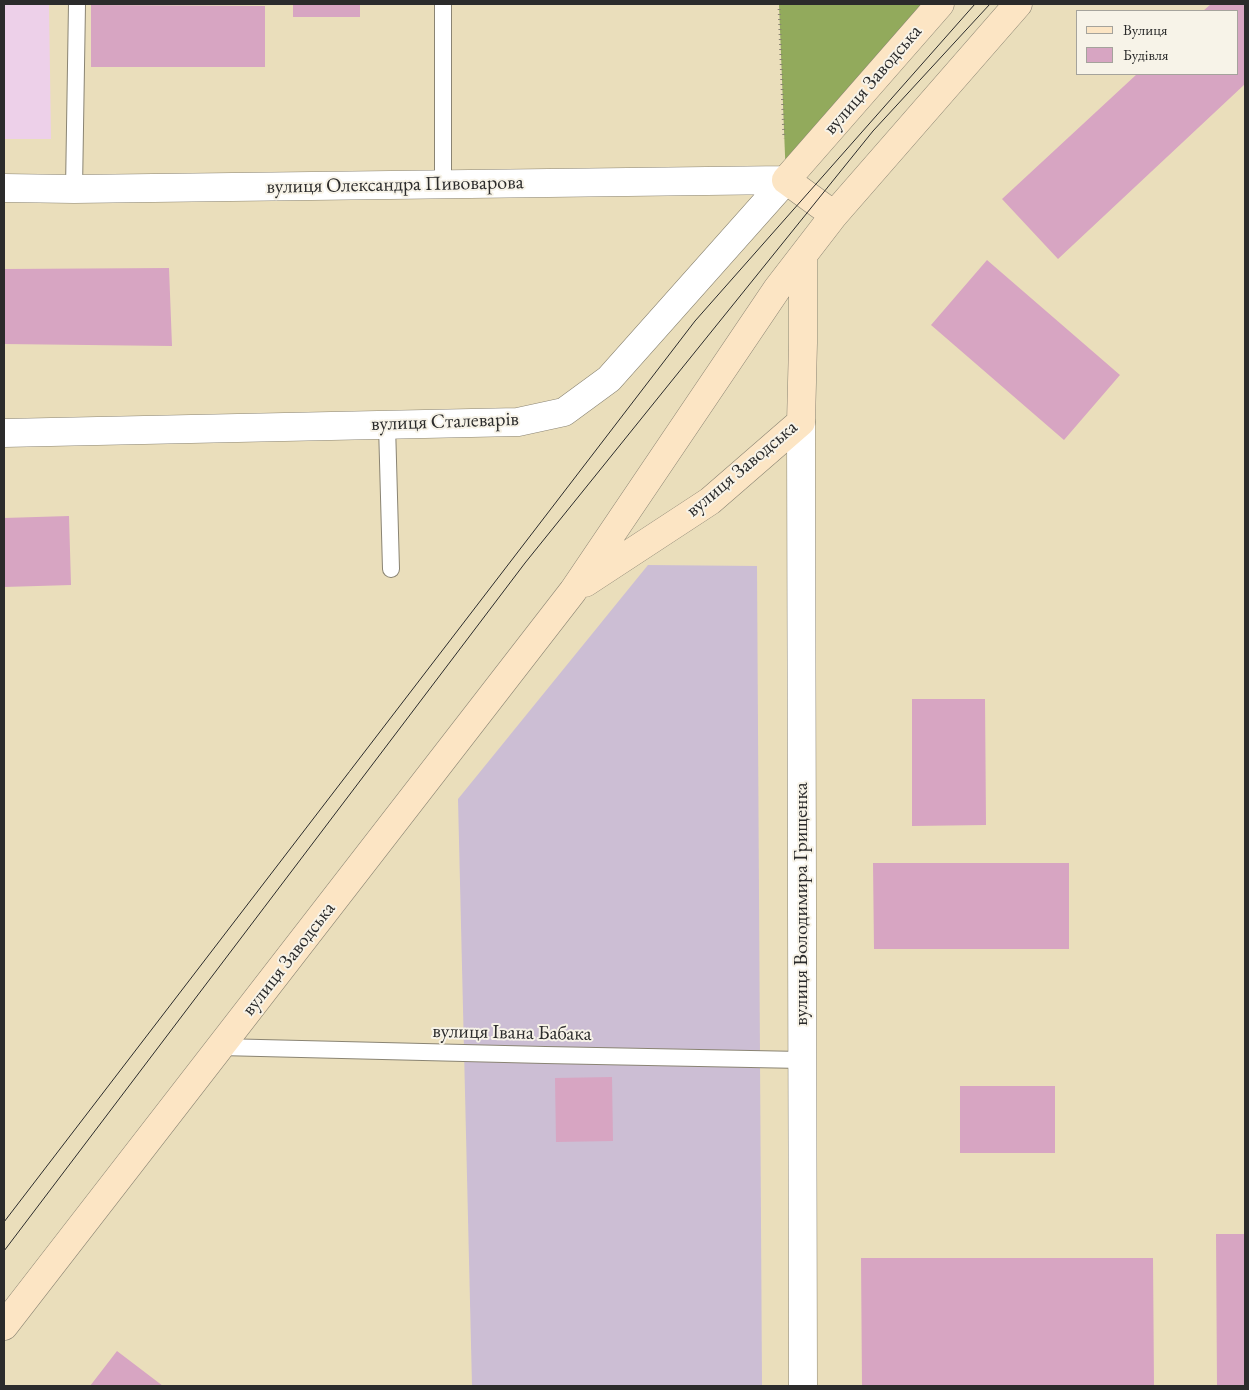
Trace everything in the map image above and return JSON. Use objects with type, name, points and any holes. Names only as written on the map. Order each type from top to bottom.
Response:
[{"type":"main road","name":"вулиця Заводська","points":[[786,180],[940,4]]},
{"type":"main road","name":"вулиця Заводська","points":[[4,1326],[574,591],[777,289],[803,258],[834,215],[1018,4]]},
{"type":"main road","points":[[786,180],[834,215]]},
{"type":"main road","name":"вулиця Заводська","points":[[574,591],[710,500],[801,422],[803,258]]},
{"type":"street","name":"вулиця Олександра Пивоварова","points":[[4,188],[74,189],[786,180]]},
{"type":"street","name":"вулиця Сталеварів","points":[[4,433],[518,422],[564,412],[609,379],[786,180]]},
{"type":"street","name":"вулиця Володимира Грищенка","points":[[801,422],[803,1386]]},
{"type":"lane","points":[[74,189],[77,4]]},
{"type":"lane","points":[[443,4],[443,184]]},
{"type":"lane","points":[[387,424],[391,569]]},
{"type":"lane","name":"вулиця Івана Бабака","points":[[220,1047],[802,1060]]},
{"type":"path","points":[[779,4],[786,180]]},
{"type":"shaded area","points":[[4,4],[49,4],[51,139],[4,139]]},
{"type":"shaded area","points":[[648,565],[757,566],[762,1386],[472,1386],[458,799]]},
{"type":"green space","points":[[779,4],[940,4],[786,180]]},
{"type":"building","points":[[293,4],[360,4],[360,17],[293,17]]},
{"type":"building","points":[[1211,4],[1245,4],[1245,84],[1058,259],[1002,199],[1136,75],[1239,75],[1239,10],[1204,10]]},
{"type":"building","points":[[91,5],[265,6],[265,67],[91,67]]},
{"type":"building","points":[[987,260],[1120,375],[1064,440],[931,325]]},
{"type":"building","points":[[169,268],[172,346],[4,344],[4,269]]},
{"type":"building","points":[[69,516],[71,585],[4,587],[4,518]]},
{"type":"building","points":[[912,699],[985,699],[986,825],[912,826]]},
{"type":"building","points":[[873,863],[1069,863],[1069,949],[874,949]]},
{"type":"building","points":[[612,1077],[613,1141],[556,1142],[555,1078]]},
{"type":"building","points":[[960,1086],[1055,1086],[1055,1153],[960,1153]]},
{"type":"building","points":[[1216,1234],[1245,1234],[1245,1386],[1217,1386]]},
{"type":"building","points":[[861,1258],[1153,1258],[1154,1386],[862,1386]]},
{"type":"building","points":[[117,1351],[163,1386],[90,1386]]},
{"type":"tram line","points":[[4,1222],[695,321],[975,4]]},
{"type":"tram line","points":[[4,1251],[525,563],[873,131],[990,4]]}]
